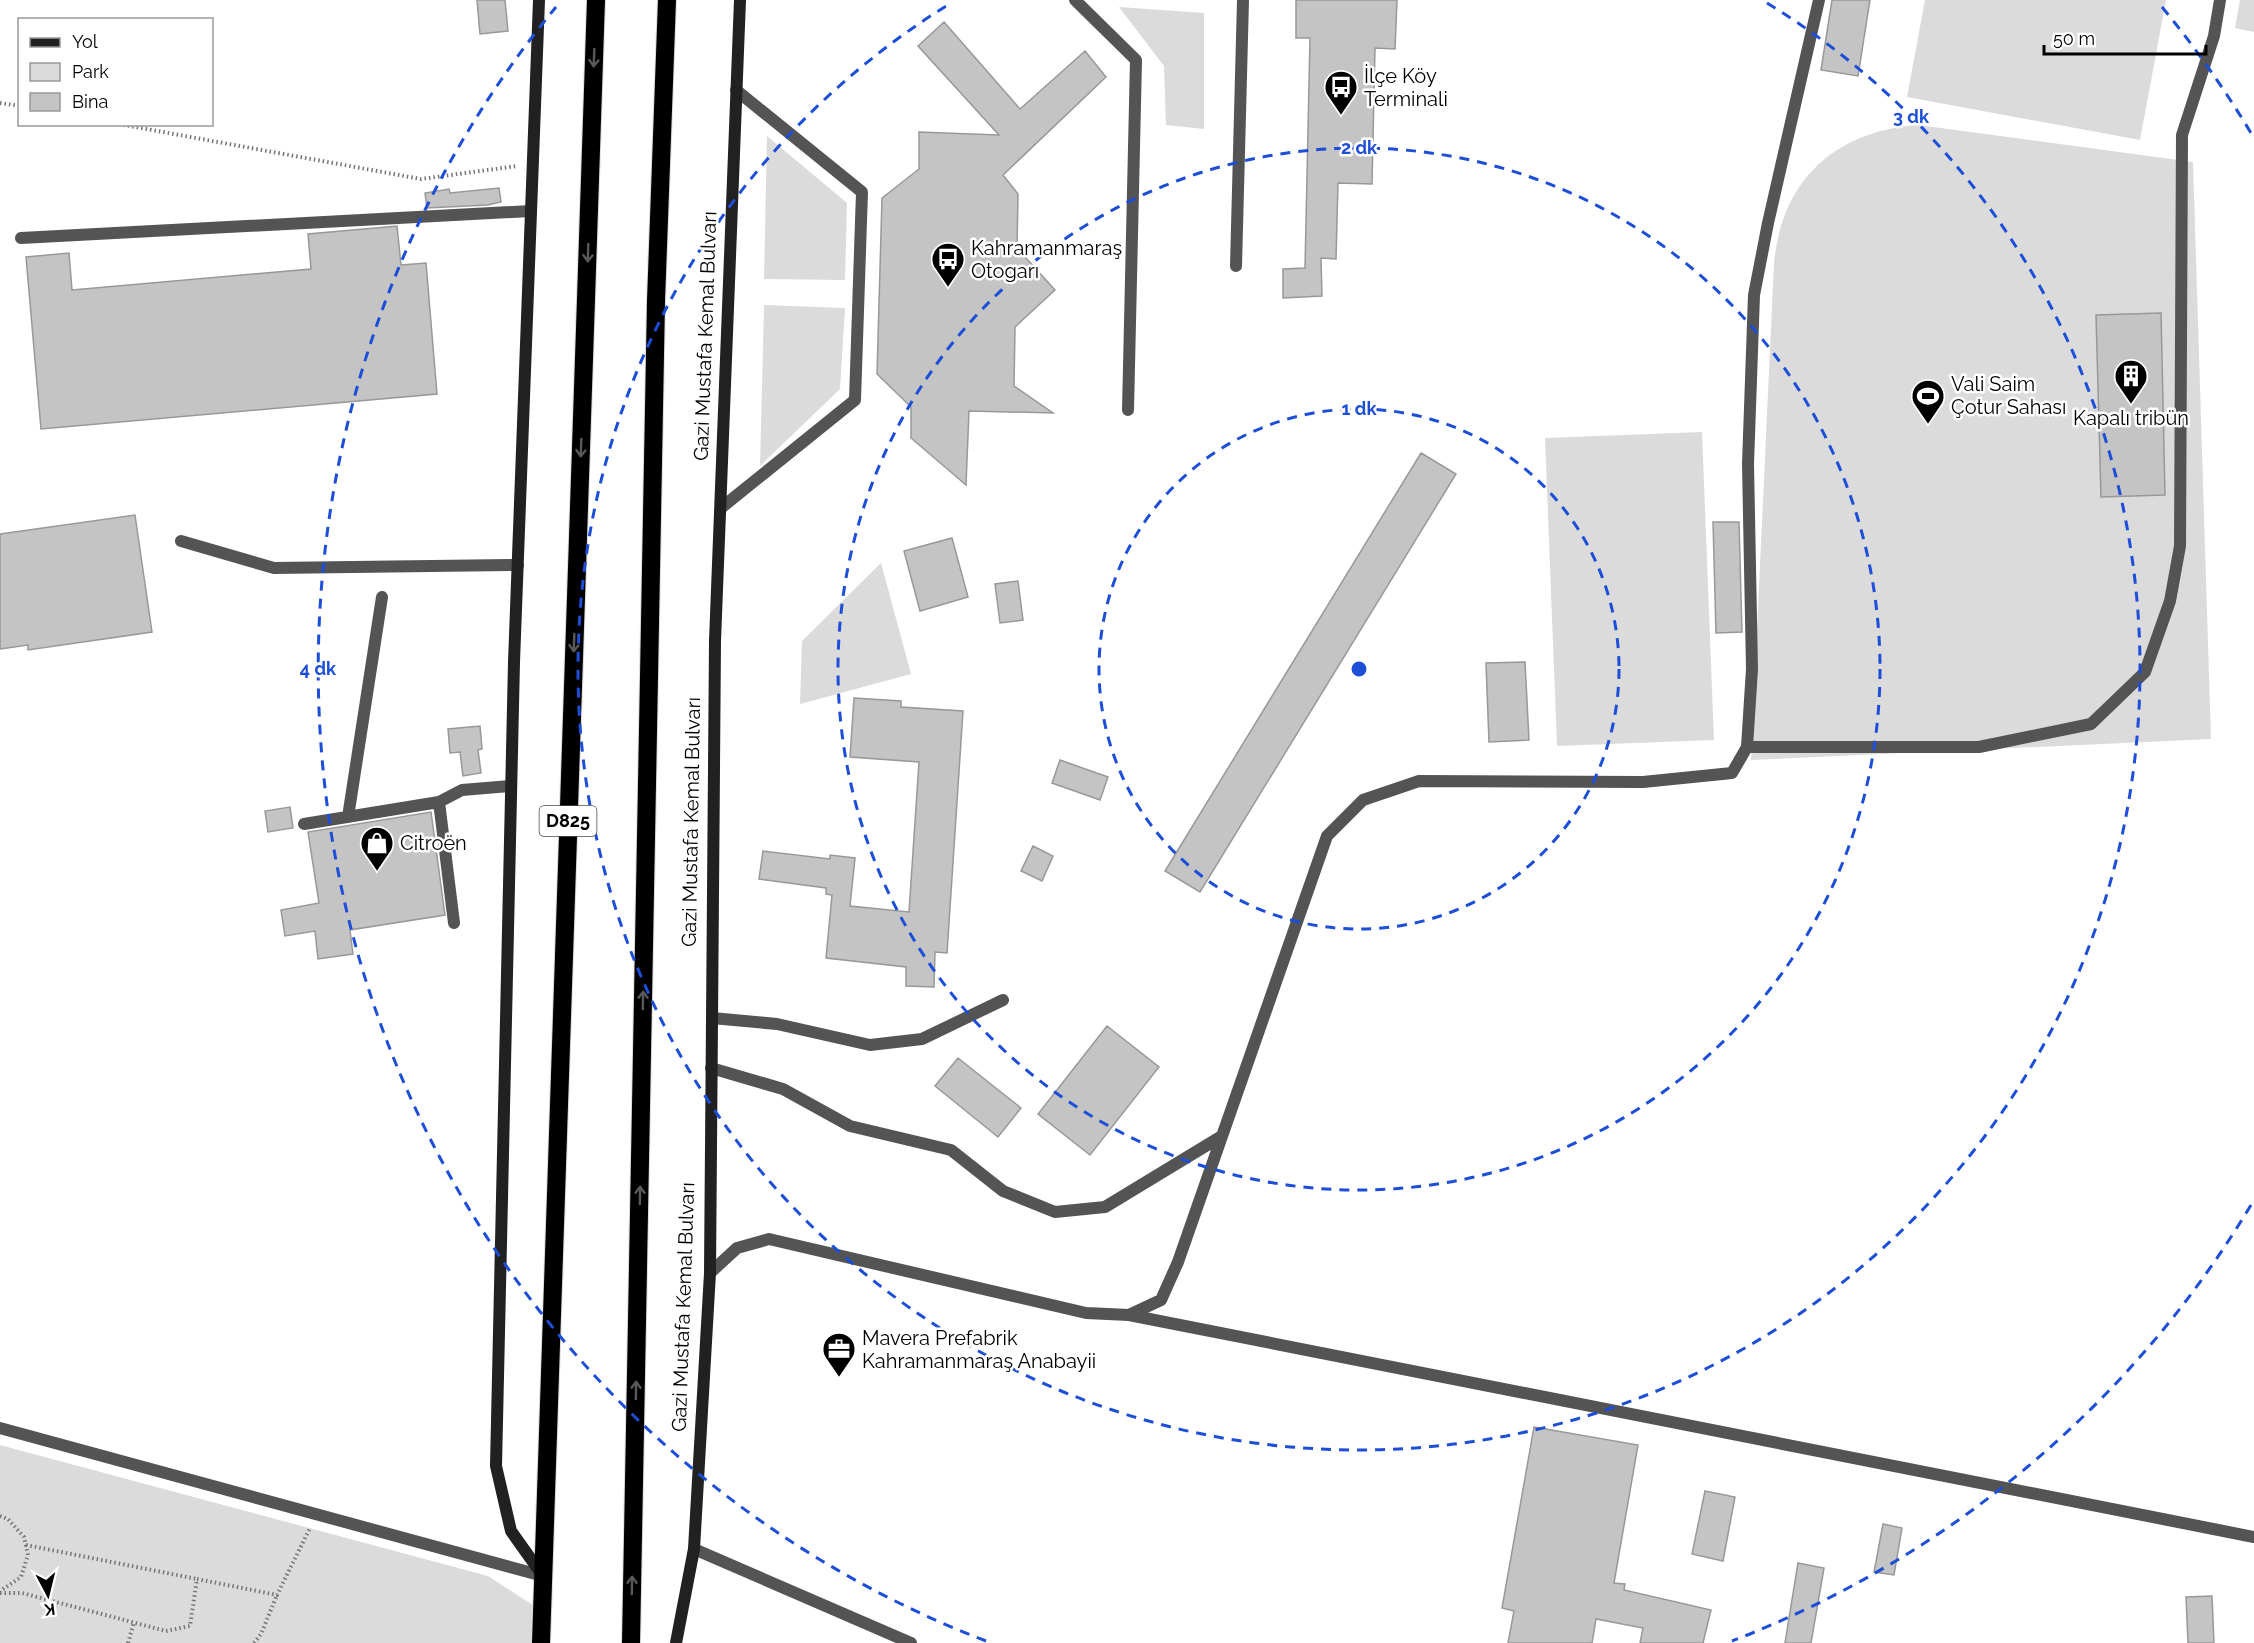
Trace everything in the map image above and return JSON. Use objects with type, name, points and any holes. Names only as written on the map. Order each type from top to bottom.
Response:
[{"type":"highway","name":"D825","points":[[541,1643],[596,0]]},
{"type":"highway","points":[[631,1643],[656,301],[667,0]]},
{"type":"street","points":[[539,0],[511,786],[496,1466],[511,1532],[543,1576]]},
{"type":"street","name":"Gazi Mustafa Kemal Bulvarı","points":[[676,1643],[694,1549],[710,1274],[715,641],[740,0]]},
{"type":"street","points":[[1075,0],[1136,60],[1128,410]]},
{"type":"street","points":[[1236,266],[1243,0]]},
{"type":"street","points":[[1129,1316],[1161,1299],[1178,1262],[1327,836],[1363,800],[1419,781],[1643,782],[1732,773],[1747,747],[1752,669],[1748,464],[1754,295],[1770,212],[1819,0]]},
{"type":"street","points":[[1747,747],[1979,747],[2091,724],[2145,672],[2170,601],[2180,546],[2182,135],[2214,36],[2220,0]]},
{"type":"street","points":[[721,508],[855,400],[862,192],[736,90]]},
{"type":"street","points":[[21,238],[531,211]]},
{"type":"street","points":[[181,541],[274,568],[518,566]]},
{"type":"street","points":[[348,817],[382,597]]},
{"type":"street","points":[[304,824],[440,802],[462,790],[511,786]]},
{"type":"street","points":[[440,802],[454,923]]},
{"type":"street","points":[[711,1018],[777,1024],[870,1045],[922,1039],[1003,1000]]},
{"type":"street","points":[[711,1068],[783,1089],[850,1126],[951,1150],[1003,1191],[1055,1212],[1105,1208],[1222,1136]]},
{"type":"street","points":[[710,1274],[737,1248],[769,1239],[1086,1313],[1129,1316],[2254,1537]]},
{"type":"street","points":[[0,1428],[543,1576]]},
{"type":"street","points":[[694,1549],[911,1643]]},
{"type":"path","points":[[0,104],[18,106]]},
{"type":"path","points":[[130,126],[421,179],[533,164]]},
{"type":"path","points":[[254,1643],[261,1634],[277,1595],[317,1514]]},
{"type":"path","points":[[0,1516],[8,1519],[24,1537],[28,1555],[21,1577],[0,1592]]},
{"type":"path","points":[[26,1545],[277,1595]]},
{"type":"path","points":[[0,1592],[21,1593],[166,1630],[190,1626],[197,1579]]},
{"type":"path","points":[[128,1643],[134,1622]]},
{"type":"green space","points":[[1925,0],[2166,0],[2140,140],[1907,97]]},
{"type":"green space","points":[[2240,0],[2254,0],[2254,32],[2235,28]]},
{"type":"green space","points":[[1119,7],[1204,13],[1204,129],[1166,125],[1164,66]]},
{"type":"green space","points":[[1918,125],[2193,162],[2211,739],[1751,760],[1774,263],[1779,233],[1788,207],[1801,184],[1818,165],[1838,149],[1862,137],[1888,129]]},
{"type":"green space","points":[[767,136],[847,203],[845,280],[764,279]]},
{"type":"green space","points":[[764,305],[845,308],[840,389],[760,466]]},
{"type":"green space","points":[[1702,432],[1714,740],[1557,746],[1545,438]]},
{"type":"green space","points":[[881,563],[911,674],[800,704],[802,641]]},
{"type":"green space","points":[[0,1445],[488,1576],[533,1605],[533,1643],[0,1643]]},
{"type":"building","points":[[477,0],[505,0],[508,31],[480,34]]},
{"type":"building","name":"İlçe Köy Terminali","points":[[1296,0],[1397,0],[1395,49],[1375,48],[1372,184],[1338,183],[1336,259],[1321,258],[1322,296],[1283,298],[1283,269],[1305,268],[1310,38],[1296,38]]},
{"type":"building","points":[[1832,0],[1870,0],[1858,76],[1821,70]]},
{"type":"building","name":"Kahramanmaraş Otogarı","points":[[944,22],[1020,109],[1085,51],[1106,77],[1003,175],[1018,194],[1017,248],[1055,290],[1015,327],[1014,386],[1053,413],[969,411],[966,485],[911,438],[911,407],[877,374],[882,198],[919,169],[919,132],[999,135],[918,46]]},
{"type":"building","points":[[499,188],[501,202],[488,205],[427,208],[425,193],[449,189],[450,193]]},
{"type":"building","points":[[397,226],[401,265],[426,263],[437,394],[41,429],[26,257],[69,253],[72,290],[311,269],[308,234]]},
{"type":"building","name":"Kapalı tribün","points":[[2161,313],[2165,495],[2101,497],[2096,315]]},
{"type":"building","points":[[1421,453],[1456,474],[1200,892],[1165,871]]},
{"type":"building","points":[[135,515],[152,632],[28,650],[28,645],[0,649],[0,534]]},
{"type":"building","points":[[1713,522],[1739,522],[1742,632],[1716,633]]},
{"type":"building","points":[[952,538],[968,597],[920,611],[904,551]]},
{"type":"building","points":[[1018,581],[1023,620],[1000,623],[995,584]]},
{"type":"building","points":[[1525,662],[1529,740],[1489,742],[1486,663]]},
{"type":"building","points":[[854,698],[901,701],[901,707],[963,711],[947,953],[935,952],[934,987],[906,986],[906,967],[826,958],[832,895],[826,894],[826,888],[759,879],[763,851],[830,859],[830,855],[855,858],[850,906],[909,912],[919,762],[850,757]]},
{"type":"building","points":[[480,726],[482,749],[478,750],[481,773],[463,776],[460,752],[450,753],[448,729]]},
{"type":"building","points":[[1060,760],[1108,777],[1100,800],[1052,783]]},
{"type":"building","points":[[290,807],[293,828],[268,832],[265,811]]},
{"type":"building","name":"Citroën","points":[[431,812],[445,915],[350,930],[353,954],[318,959],[315,931],[285,936],[281,910],[319,903],[308,832]]},
{"type":"building","points":[[1033,846],[1053,856],[1042,881],[1021,871]]},
{"type":"building","points":[[1107,1026],[1159,1067],[1090,1155],[1038,1114]]},
{"type":"building","points":[[958,1058],[1021,1108],[998,1137],[935,1086]]},
{"type":"building","points":[[1534,1427],[1638,1445],[1614,1583],[1625,1584],[1624,1590],[1711,1610],[1703,1643],[1640,1643],[1643,1628],[1596,1619],[1592,1643],[1508,1643],[1514,1611],[1502,1608]]},
{"type":"building","points":[[1705,1491],[1735,1497],[1723,1561],[1692,1554]]},
{"type":"building","points":[[1883,1524],[1902,1528],[1894,1575],[1874,1572]]},
{"type":"building","points":[[1798,1563],[1824,1568],[1811,1643],[1785,1643]]},
{"type":"building","points":[[2212,1596],[2214,1643],[2188,1643],[2186,1597]]},
{"type":"place","name":"İlçe Köy Terminali","points":[[1341,116]]},
{"type":"place","name":"Kahramanmaraş Otogarı","points":[[948,288]]},
{"type":"place","name":"Kapalı tribün","points":[[2131,405]]},
{"type":"place","name":"Vali Saim Çotur Sahası","points":[[1928,425]]},
{"type":"place","name":"Citroën","points":[[377,872]]},
{"type":"place","name":"Mavera Prefabrik Kahramanmaraş Anabayii","points":[[839,1378]]}]
